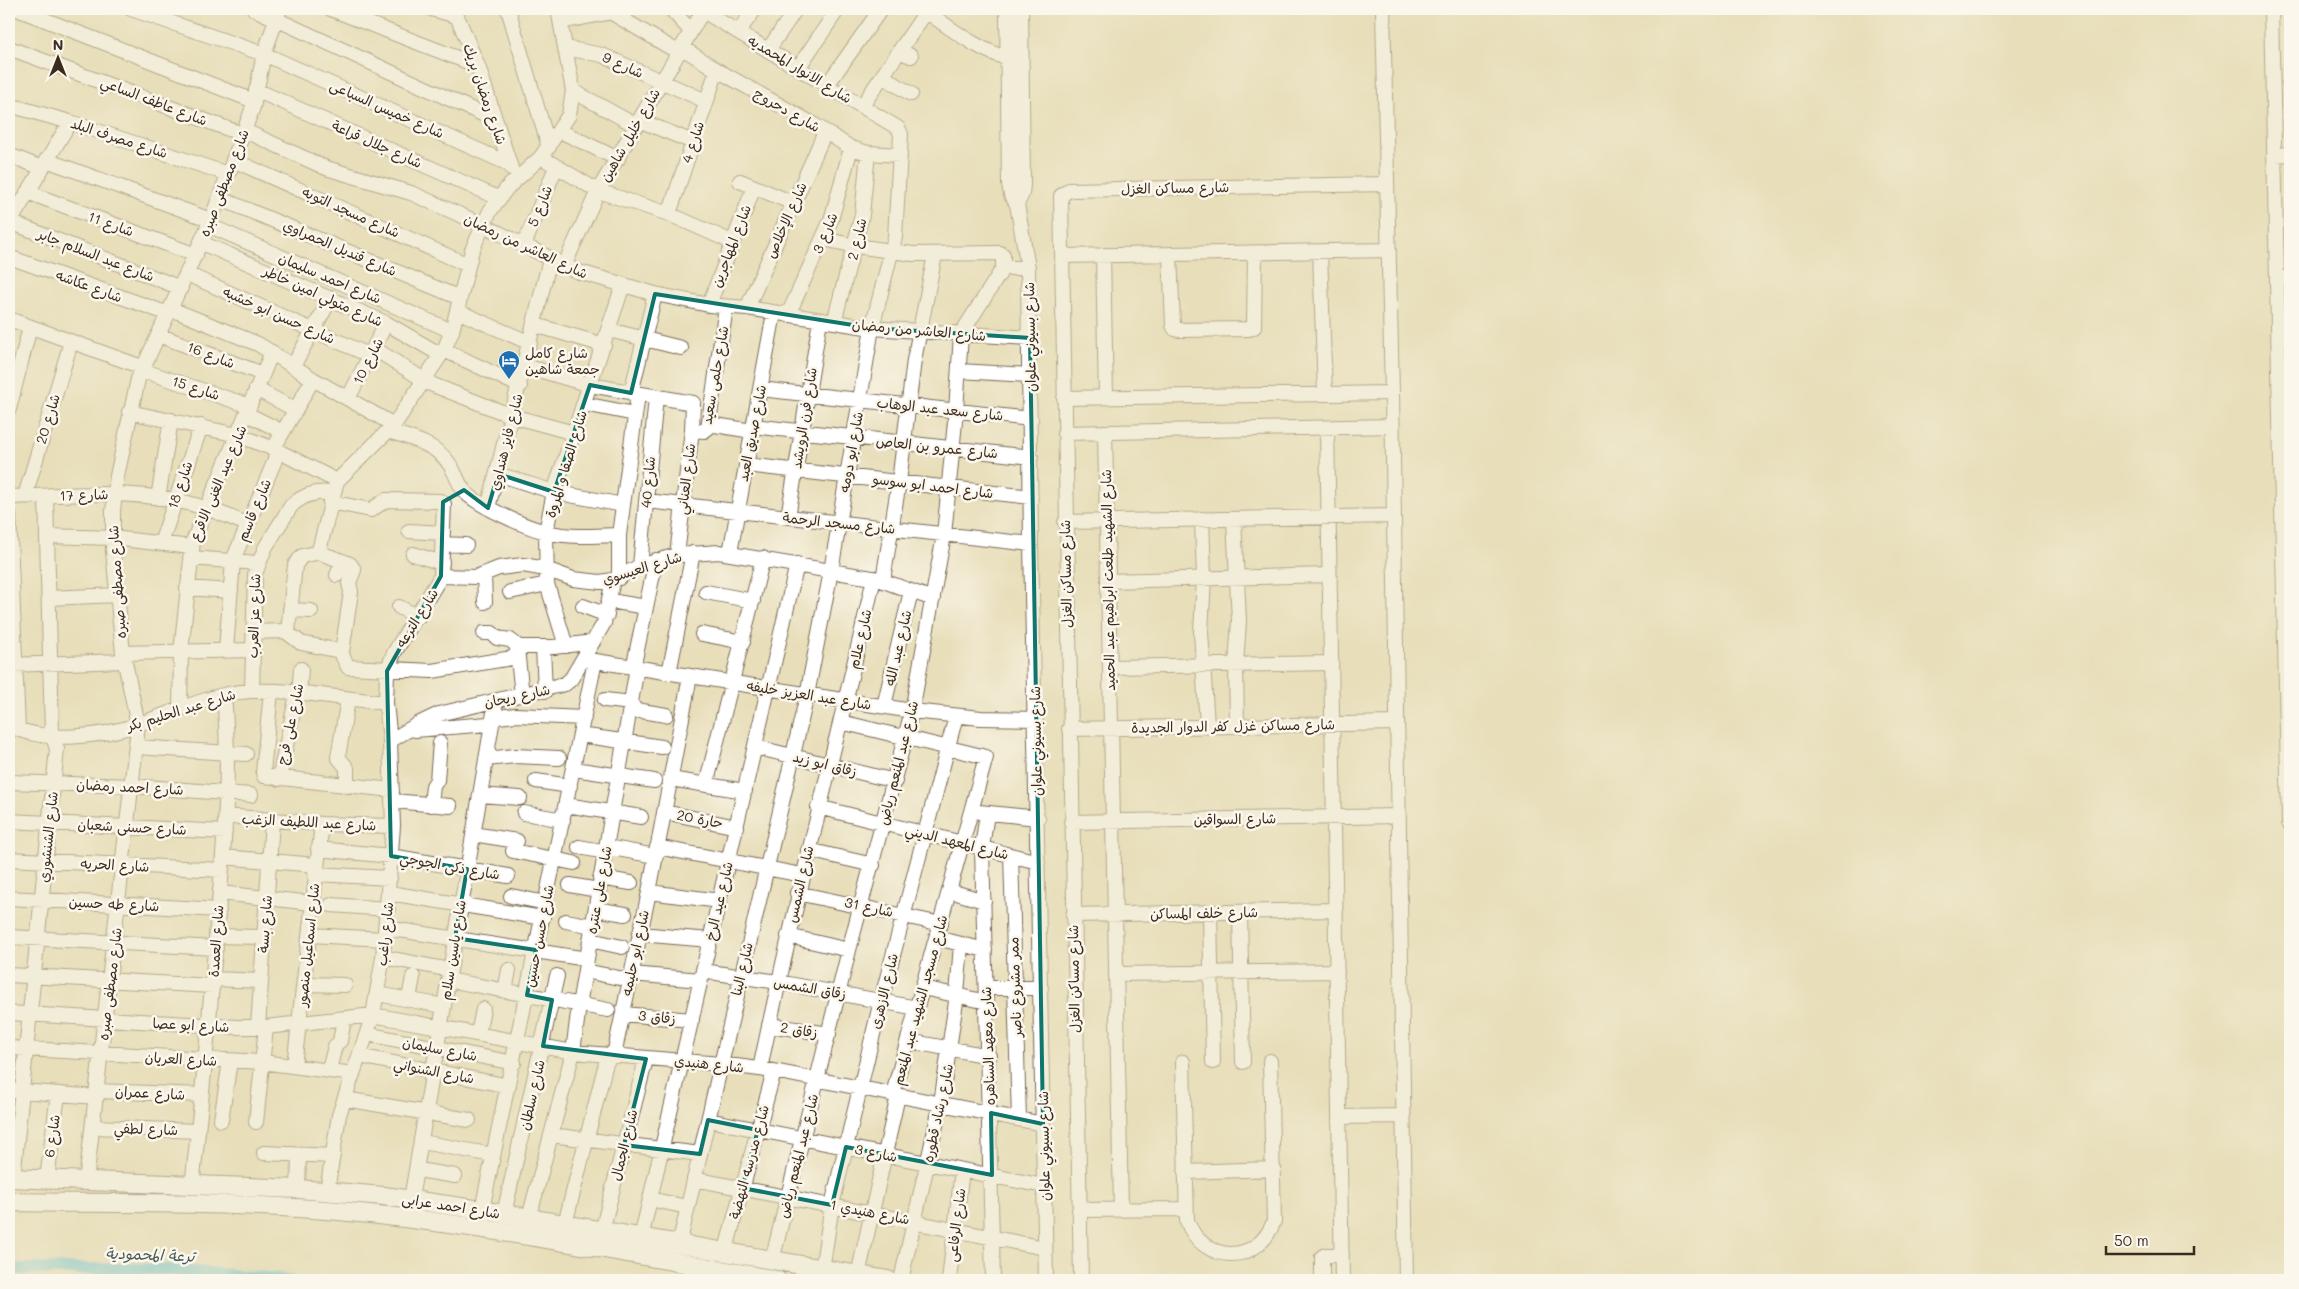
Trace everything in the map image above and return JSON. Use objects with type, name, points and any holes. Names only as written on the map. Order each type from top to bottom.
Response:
[{"type":"main road","name":"شارع احمد عرابى","points":[[11,1178],[298,1189],[411,1200],[482,1210],[888,1280]]},
{"type":"main road","name":"شارع احمد عرابى","points":[[9,1202],[281,1207],[370,1214],[569,1244],[777,1280]]},
{"type":"street","name":"شارع جلال قراعة","points":[[18,9],[255,95],[498,198]]},
{"type":"street","name":"شارع خميس السباعى","points":[[131,9],[264,54],[509,164]]},
{"type":"street","points":[[254,9],[278,13],[493,120]]},
{"type":"street","points":[[331,9],[478,66]]},
{"type":"street","points":[[431,9],[456,13]]},
{"type":"street","points":[[508,9],[545,152],[556,167],[598,191],[669,214],[732,242]]},
{"type":"street","points":[[318,552],[333,492],[391,428],[442,353],[452,331],[468,265],[483,225],[498,198],[545,152],[560,131],[572,108],[573,91],[559,16],[612,13],[628,9]]},
{"type":"street","points":[[671,9],[691,31]]},
{"type":"street","points":[[738,32],[755,9]]},
{"type":"street","points":[[768,50],[796,9]]},
{"type":"street","points":[[798,68],[838,9]]},
{"type":"street","points":[[827,85],[881,9]]},
{"type":"street","name":"شارع بسيوني علوان","points":[[1021,9],[1015,60],[1009,184],[1011,195],[1017,204],[1028,268],[1031,544],[1046,1280]]},
{"type":"street","points":[[1383,9],[1393,426],[1406,1280]]},
{"type":"street","points":[[2271,9],[2274,155],[2284,278],[2289,823]]},
{"type":"street","name":"شارع خليل شاهين","points":[[564,266],[598,191],[703,10]]},
{"type":"street","name":"شارع الانوار المحمديه","points":[[703,10],[898,128]]},
{"type":"street","points":[[862,106],[882,76],[905,53],[926,10],[967,39],[1015,60]]},
{"type":"street","name":"شارع بسيوني علوان","points":[[1004,11],[1015,60]]},
{"type":"street","name":"شارع مصطفى صبره","points":[[86,1182],[133,786],[137,725],[124,657],[117,595],[112,538],[114,493],[130,412],[142,369],[210,222],[243,132],[255,95],[264,54],[278,13]]},
{"type":"street","name":"شارع رمضان بريك","points":[[456,13],[478,66],[493,120],[515,180]]},
{"type":"street","name":"شارع دحروج","points":[[612,13],[716,70],[851,148],[868,153],[900,155]]},
{"type":"street","name":"شارع عاطف الساعي","points":[[9,48],[243,132]]},
{"type":"street","name":"شارع 9","points":[[565,48],[602,55],[706,101]]},
{"type":"street","name":"شارع 4","points":[[669,214],[716,70]]},
{"type":"street","points":[[882,76],[911,94]]},
{"type":"street","points":[[573,91],[639,123],[693,142]]},
{"type":"street","name":"شارع مصرف البلد","points":[[9,105],[70,122],[228,174]]},
{"type":"street","points":[[9,223],[14,204],[26,192],[70,122]]},
{"type":"street","name":"شارع ابو دومه","points":[[807,695],[831,571],[872,328],[892,252],[897,224],[901,134],[898,128]]},
{"type":"street","points":[[560,131],[618,159]]},
{"type":"street","name":"شارع العاشر من رمضان","points":[[243,132],[326,168],[411,193],[483,225],[564,266],[655,294],[709,305],[747,308],[872,328],[1030,338]]},
{"type":"street","name":"شارع الإخلاص","points":[[747,308],[825,132]]},
{"type":"street","name":"شارع 3","points":[[781,314],[823,239],[838,201],[851,148]]},
{"type":"street","name":"شارع 2","points":[[834,322],[856,246],[866,196],[868,153]]},
{"type":"street","name":"شارع احمد سليمان","points":[[9,154],[44,164],[210,222],[452,331]]},
{"type":"street","points":[[2274,155],[2290,154]]},
{"type":"street","name":"شارع مسجد التوبه","points":[[233,160],[468,265]]},
{"type":"street","name":"شارع 5","points":[[524,245],[556,167]]},
{"type":"street","points":[[740,181],[794,203]]},
{"type":"street","name":"شارع مساكن الغزل","points":[[1081,1280],[1069,729],[1061,199],[1065,191],[1387,184]]},
{"type":"street","name":"شارع المهاجرين","points":[[709,305],[754,187]]},
{"type":"street","name":"شارع 11","points":[[26,192],[199,249]]},
{"type":"street","name":"شارع قنديل الحمراوي","points":[[219,198],[459,305],[530,343]]},
{"type":"street","name":"شارع عبد السلام جابر","points":[[9,223],[181,288]]},
{"type":"street","points":[[823,239],[892,252],[935,255],[1000,253],[1003,255],[1003,268],[1028,268]]},
{"type":"street","name":"شارع متولي امين خاطر","points":[[199,249],[331,298],[386,323],[442,353],[520,386]]},
{"type":"street","points":[[1062,256],[1389,250]]},
{"type":"street","points":[[1320,252],[1325,394]]},
{"type":"street","points":[[1170,254],[1173,325],[1175,329],[1180,330],[1249,329],[1254,327],[1255,253]]},
{"type":"street","name":"شارع علام","points":[[846,701],[892,529],[919,332],[935,255]]},
{"type":"street","points":[[1103,255],[1106,398]]},
{"type":"street","name":"شارع عكاشه","points":[[9,257],[170,311],[258,344],[348,399],[391,428],[439,452],[450,464],[464,490]]},
{"type":"street","name":"شارع فايز هنداوي","points":[[488,508],[525,366],[550,259]]},
{"type":"street","name":"شارع عبد المنعم رياض","points":[[772,1261],[849,950],[873,865],[912,711],[944,535],[950,488],[961,334],[1003,268]]},
{"type":"street","name":"شارع حسن ابو خشبه","points":[[187,274],[313,330],[373,353],[424,381],[512,416],[574,433]]},
{"type":"street","name":"شارع الصفا و المروة","points":[[566,646],[547,584],[546,532],[554,492],[623,285]]},
{"type":"street","name":"شارع ريحان","points":[[390,741],[430,718],[448,711],[558,688],[568,682],[589,660],[593,642],[607,615],[616,579],[619,536],[635,414],[635,394],[644,339],[655,294]]},
{"type":"street","points":[[293,366],[331,298]]},
{"type":"street","name":"شارع حلمى سعيد","points":[[692,430],[706,430],[709,424],[726,307]]},
{"type":"street","name":"شارع صديق العبد","points":[[730,553],[760,389],[781,314]]},
{"type":"street","name":"شارع 15","points":[[9,319],[248,410],[283,432]]},
{"type":"street","name":"شارع فرن الرويشد","points":[[788,517],[820,320]]},
{"type":"street","name":"شارع 10","points":[[348,399],[373,353],[386,323]]},
{"type":"street","points":[[535,325],[604,345]]},
{"type":"street","points":[[9,409],[15,357],[30,327]]},
{"type":"street","points":[[609,330],[681,348]]},
{"type":"street","name":"شارع 16","points":[[158,335],[263,374]]},
{"type":"street","name":"شارع 20","points":[[25,496],[71,342]]},
{"type":"street","name":"شارع عبد الغنى الاقرع","points":[[180,710],[181,652],[190,553],[206,508],[272,352]]},
{"type":"street","points":[[525,366],[590,385],[656,397]]},
{"type":"street","points":[[958,371],[1030,375]]},
{"type":"street","name":"شارع قاسم","points":[[226,650],[233,561],[275,460],[274,449],[313,379]]},
{"type":"street","name":"شارع سعد عبد الوهاب","points":[[760,389],[1031,419]]},
{"type":"street","points":[[256,390],[296,410]]},
{"type":"street","points":[[1064,398],[1392,393]]},
{"type":"street","name":"شارع العناني","points":[[656,397],[693,403],[692,430],[677,555]]},
{"type":"street","name":"شارع 40","points":[[640,566],[656,397]]},
{"type":"street","points":[[584,404],[635,414]]},
{"type":"street","points":[[130,412],[238,435],[274,449],[333,492],[371,510],[386,500],[443,502],[464,490],[488,508],[546,532],[570,535],[619,536]]},
{"type":"street","points":[[158,498],[171,420]]},
{"type":"street","name":"شارع عمرو بن العاص","points":[[709,424],[853,437],[1031,457]]},
{"type":"street","name":"شارع 18","points":[[160,544],[200,426]]},
{"type":"street","points":[[1064,433],[1393,426]]},
{"type":"street","points":[[1327,428],[1342,1280]]},
{"type":"street","name":"شارع الشهيد طلعت ابراهيم عبد الحميد","points":[[1105,432],[1121,1210]]},
{"type":"street","name":"شارع احمد ابو سوسو","points":[[746,465],[1031,497]]},
{"type":"street","points":[[498,474],[554,492],[623,505]]},
{"type":"street","name":"شارع عز العرب","points":[[252,692],[253,584],[258,563],[290,506],[297,500],[314,492],[333,492]]},
{"type":"street","name":"شارع 17","points":[[9,497],[114,493],[175,500],[206,508],[247,524]]},
{"type":"street","name":"شارع الشنشوري","points":[[11,1178],[16,1090],[27,1050],[57,749],[52,737],[46,496]]},
{"type":"street","name":"شارع مسجد الرحمة","points":[[647,501],[1031,544]]},
{"type":"street","name":"شارع الترعه","points":[[387,671],[394,653],[418,616],[441,570],[443,502]]},
{"type":"street","points":[[9,514],[13,727]]},
{"type":"street","points":[[1066,522],[1394,516]]},
{"type":"street","points":[[1234,519],[1239,621],[1236,665],[1237,726]]},
{"type":"street","points":[[1202,520],[1204,578],[1201,632],[1206,726]]},
{"type":"street","points":[[409,531],[466,545]]},
{"type":"street","points":[[47,536],[112,538],[160,544],[190,553],[233,561],[258,563]]},
{"type":"street","points":[[288,632],[295,565],[302,556],[318,552],[343,561],[352,566],[354,570],[349,583],[351,592],[342,652],[348,668],[387,671],[432,671],[543,647],[593,642]]},
{"type":"street","points":[[669,673],[693,553]]},
{"type":"street","name":"شارع العيسوي","points":[[413,554],[441,570],[471,577],[484,575],[511,566],[529,565],[586,582],[616,579],[640,566],[677,555],[730,553],[878,579],[933,598]]},
{"type":"street","points":[[706,785],[763,558]]},
{"type":"street","name":"شارع على عنتره","points":[[529,1218],[573,1052],[590,940],[620,776],[636,673],[635,668],[656,560]]},
{"type":"street","points":[[337,575],[343,561]]},
{"type":"street","name":"شارع عيد الرخ","points":[[641,1238],[797,564]]},
{"type":"street","points":[[1108,581],[1329,574]]},
{"type":"street","points":[[484,575],[485,602]]},
{"type":"street","points":[[510,592],[547,584]]},
{"type":"street","points":[[187,588],[231,591]]},
{"type":"street","name":"شارع عبد الله","points":[[884,706],[911,590]]},
{"type":"street","points":[[706,592],[753,600]]},
{"type":"street","points":[[49,598],[117,595]]},
{"type":"street","points":[[610,601],[646,607]]},
{"type":"street","points":[[583,606],[607,615]]},
{"type":"street","points":[[399,607],[418,616]]},
{"type":"street","points":[[290,610],[311,611]]},
{"type":"street","points":[[252,632],[288,632],[301,643],[342,652]]},
{"type":"street","points":[[484,633],[493,633],[496,638],[510,640],[517,652],[522,695]]},
{"type":"street","points":[[702,634],[742,642]]},
{"type":"street","points":[[543,647],[545,690]]},
{"type":"street","points":[[12,665],[181,652],[252,650]]},
{"type":"street","name":"شارع عبد العزيز خليفه","points":[[589,660],[912,711],[956,716],[1036,719]]},
{"type":"street","name":"شارع حسن حسين","points":[[482,1210],[584,718],[589,660]]},
{"type":"street","points":[[1110,667],[1331,663]]},
{"type":"street","name":"شارع على فرج","points":[[274,778],[296,698],[299,694],[301,669]]},
{"type":"street","name":"شارع راغب","points":[[328,1191],[338,1123],[373,1015],[386,933],[393,826],[390,741],[386,703],[387,671]]},
{"type":"street","name":"شارع ابو حليمه","points":[[564,1224],[588,1140],[606,1063],[615,1050],[623,1014],[625,976],[639,934],[690,676]]},
{"type":"street","name":"شارع عبد الحليم بكر","points":[[13,727],[52,737],[85,734],[137,725],[224,696],[252,692],[299,694],[386,703]]},
{"type":"street","points":[[271,692],[263,774],[274,778],[347,786],[431,804],[450,806]]},
{"type":"street","name":"شارع البنا","points":[[679,1245],[791,756],[807,695]]},
{"type":"street","name":"شارع العمدة","points":[[192,1186],[209,1026],[225,832],[227,753],[224,696]]},
{"type":"street","points":[[347,786],[347,768],[340,762],[338,757],[348,699]]},
{"type":"street","points":[[605,700],[666,715]]},
{"type":"street","name":"شارع ياسين سلام","points":[[411,1200],[418,1170],[455,938],[496,701]]},
{"type":"street","name":"شارع الشمس","points":[[760,1069],[802,875],[846,701]]},
{"type":"street","points":[[406,731],[488,724],[498,717],[516,715],[584,718]]},
{"type":"street","name":"شارع الازهرى","points":[[822,1270],[832,1205],[860,1087],[923,833],[956,716]]},
{"type":"street","points":[[841,722],[947,747]]},
{"type":"street","name":"شارع مساكن غزل كفر الدوار الجديدة","points":[[1069,729],[1397,722]]},
{"type":"street","points":[[580,735],[662,747]]},
{"type":"street","points":[[431,804],[433,786],[437,780],[440,743]]},
{"type":"street","points":[[136,747],[227,753],[264,763]]},
{"type":"street","name":"زقاق ابو زيد","points":[[755,747],[895,781]]},
{"type":"street","name":"شارع مسجد الشهيد عبد المنعم","points":[[858,1276],[870,1212],[897,1100],[894,1090],[972,811],[985,756],[947,747]]},
{"type":"street","points":[[486,759],[515,756],[558,758]]},
{"type":"street","points":[[574,769],[654,781]]},
{"type":"street","points":[[670,779],[745,792]]},
{"type":"street","points":[[536,781],[570,786]]},
{"type":"street","name":"شارع احمد رمضان","points":[[9,782],[133,786],[251,795]]},
{"type":"street","points":[[480,795],[520,798]]},
{"type":"street","points":[[566,805],[641,817]]},
{"type":"street","name":"شارع المعهد الديني","points":[[818,807],[1038,862]]},
{"type":"street","points":[[972,811],[1038,818]]},
{"type":"street","name":"حارة 20","points":[[664,812],[737,827]]},
{"type":"street","points":[[524,813],[563,820]]},
{"type":"street","name":"شارع معهد السناهره","points":[[987,813],[982,848],[991,1113],[993,1280]]},
{"type":"street","name":"شارع عبد اللطيف الزغب","points":[[226,816],[322,824],[393,826]]},
{"type":"street","name":"شارع السواقين","points":[[1071,822],[1399,816]]},
{"type":"street","name":"شارع حسنى شعبان","points":[[9,821],[225,832]]},
{"type":"street","name":"شارع بسة","points":[[256,1122],[262,1062],[261,981],[272,821]]},
{"type":"street","name":"شارع اسماعيل منصور","points":[[294,1066],[322,824]]},
{"type":"street","points":[[473,834],[555,860],[574,864]]},
{"type":"street","points":[[579,847],[656,852],[729,861],[802,875]]},
{"type":"street","name":"شارع ذكى الجوجي","points":[[318,849],[391,856],[508,876]]},
{"type":"street","points":[[808,850],[873,865]]},
{"type":"street","name":"ممر مشروع ناصر","points":[[1011,855],[1019,1119]]},
{"type":"street","name":"شارع الحريه","points":[[9,859],[124,865],[222,864],[269,861],[316,870],[390,878]]},
{"type":"street","points":[[570,885],[631,883]]},
{"type":"street","points":[[950,891],[984,901]]},
{"type":"street","points":[[648,892],[720,901]]},
{"type":"street","points":[[220,893],[312,903]]},
{"type":"street","points":[[389,893],[543,918]]},
{"type":"street","name":"شارع 31","points":[[798,893],[903,914],[940,924]]},
{"type":"street","points":[[511,896],[546,902]]},
{"type":"street","name":"شارع طه حسين","points":[[9,898],[219,910]]},
{"type":"street","points":[[331,905],[388,909]]},
{"type":"street","points":[[596,909],[625,914]]},
{"type":"street","name":"شارع خلف المساكن","points":[[1073,915],[1336,910]]},
{"type":"street","points":[[1240,912],[1244,1062]]},
{"type":"street","points":[[1210,913],[1213,1062]]},
{"type":"street","points":[[566,921],[593,926]]},
{"type":"street","name":"زقاق الشمس","points":[[309,935],[386,933],[455,938],[536,950],[625,976],[741,976],[917,1008]]},
{"type":"street","points":[[639,934],[710,940]]},
{"type":"street","points":[[788,936],[849,950]]},
{"type":"street","points":[[9,937],[115,942],[216,942],[264,937]]},
{"type":"street","points":[[936,938],[985,950]]},
{"type":"street","points":[[590,940],[622,947]]},
{"type":"street","name":"شارع رشاد قطوره","points":[[901,1280],[928,1163],[951,1050],[960,944]]},
{"type":"street","points":[[383,957],[506,991],[608,1010]]},
{"type":"street","points":[[506,991],[509,970]]},
{"type":"street","points":[[1116,974],[1337,971]]},
{"type":"street","points":[[9,975],[110,981],[213,983],[261,981]]},
{"type":"street","name":"شارع سلطان","points":[[504,1214],[543,1046],[557,976]]},
{"type":"street","points":[[409,999],[413,977]]},
{"type":"street","points":[[304,984],[345,984]]},
{"type":"street","points":[[923,988],[957,995],[986,995],[1016,988],[1041,988]]},
{"type":"street","points":[[377,994],[444,1006]]},
{"type":"street","points":[[478,1034],[483,1009]]},
{"type":"street","name":"شارع ابو عصا","points":[[9,1013],[209,1026],[262,1026],[373,1015]]},
{"type":"street","name":"زقاق 3","points":[[623,1014],[692,1020]]},
{"type":"street","name":"شارع هنيدي","points":[[373,1015],[573,1052],[683,1060],[774,1071],[1043,1124]]},
{"type":"street","points":[[329,1070],[344,1019]]},
{"type":"street","name":"زقاق 2","points":[[769,1025],[828,1034]]},
{"type":"street","name":"شارع سليمان","points":[[367,1034],[514,1063]]},
{"type":"street","points":[[908,1041],[989,1056]]},
{"type":"street","name":"شارع العريان","points":[[9,1048],[102,1055],[262,1062],[353,1074]]},
{"type":"street","name":"شارع الشنواني","points":[[359,1056],[509,1086]]},
{"type":"street","name":"شارع الجمال","points":[[602,1231],[646,1058]]},
{"type":"street","points":[[221,1120],[230,1061]]},
{"type":"street","points":[[1183,1062],[1186,1209],[1191,1232],[1208,1248],[1231,1253],[1254,1248],[1267,1237],[1274,1221],[1270,1062]]},
{"type":"street","name":"شارع مدرسه النهضة","points":[[725,1253],[774,1071]]},
{"type":"street","name":"شارع عمران","points":[[16,1090],[58,1094],[202,1095]]},
{"type":"street","name":"شارع 6","points":[[46,1179],[58,1094]]},
{"type":"street","points":[[345,1099],[469,1120]]},
{"type":"street","points":[[1340,1117],[1404,1116]]},
{"type":"street","name":"شارع 3","points":[[708,1120],[1044,1186]]},
{"type":"street","name":"شارع لطفي","points":[[94,1127],[198,1131]]},
{"type":"street","points":[[552,1136],[700,1154]]},
{"type":"street","points":[[422,1142],[492,1155]]},
{"type":"street","points":[[264,1153],[333,1156]]},
{"type":"street","points":[[298,1189],[299,1155]]},
{"type":"street","points":[[1185,1172],[1274,1169]]},
{"type":"street","points":[[418,1170],[455,1176]]},
{"type":"street","name":"شارع الرفاعى","points":[[949,1280],[962,1170]]},
{"type":"street","name":"شارع هنيدي 1","points":[[694,1179],[870,1212],[1045,1248]]},
{"type":"street","points":[[650,1199],[688,1207]]},
{"type":"street","points":[[1079,1210],[1186,1209]]},
{"type":"street","points":[[1322,1280],[1322,1257],[1325,1255],[1342,1255]]},
{"type":"highlighted area","points":[[655,294],[872,328],[1030,338],[1043,1124],[991,1113],[992,1175],[846,1147],[832,1205],[742,1188],[758,1130],[708,1120],[700,1154],[624,1145],[646,1059],[543,1046],[552,1000],[527,995],[536,950],[455,938],[467,869],[391,856],[387,671],[441,576],[443,502],[464,490],[488,508],[498,474],[554,492],[590,385],[631,393]]},
{"type":"waterway","name":"ترعة المحمودية","points":[[9,1269],[162,1269],[290,1280]]},
{"type":"place","name":"شارع كامل جمعة شاهين","points":[[509,380]]}]
